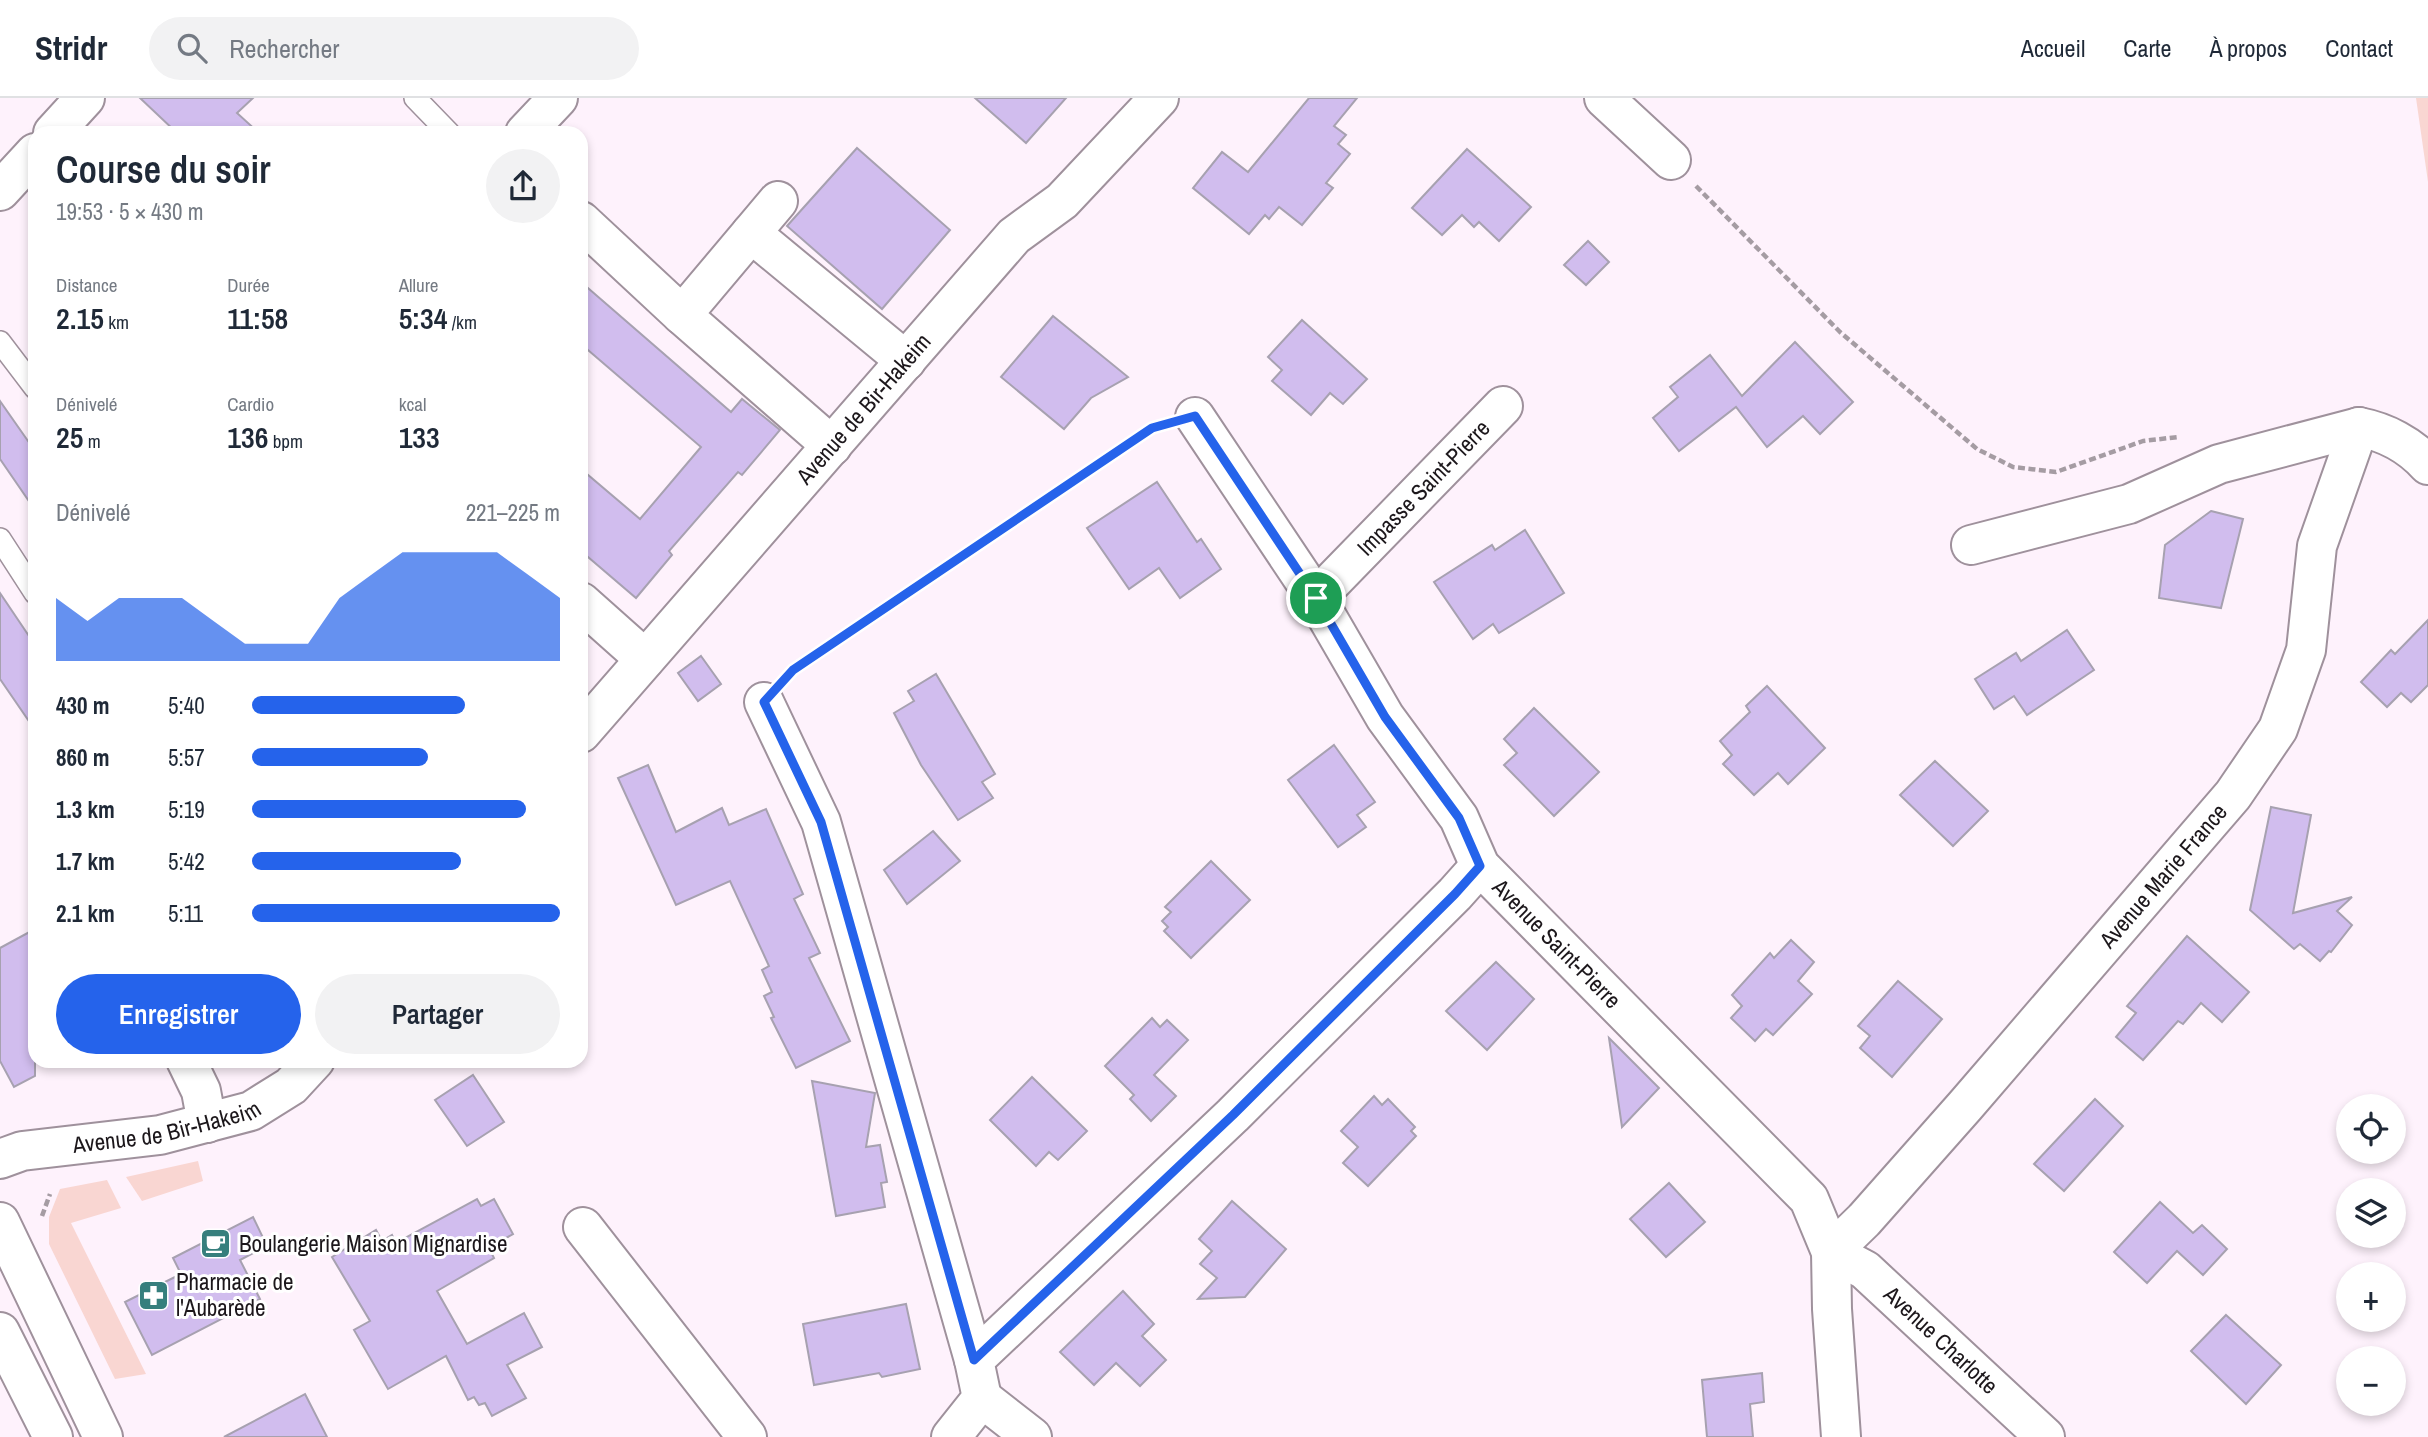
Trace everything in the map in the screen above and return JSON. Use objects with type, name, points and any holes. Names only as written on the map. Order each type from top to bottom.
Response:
[{"type":"street","points":[[59,126],[85,98]]},
{"type":"street","points":[[532,126],[558,98]]},
{"type":"street","name":"Avenue de Bir-Hakeim","points":[[588,725],[1014,236],[1062,201],[1159,98]]},
{"type":"street","points":[[1604,98],[1671,160]]},
{"type":"street","points":[[0,191],[28,161]]},
{"type":"street","points":[[682,316],[778,201]]},
{"type":"street","points":[[588,228],[682,316],[832,446]]},
{"type":"street","points":[[751,233],[906,360]]},
{"type":"street","name":"Impasse Saint-Pierre","points":[[1316,598],[1503,406]]},
{"type":"street","name":"Avenue Saint-Pierre","points":[[1195,416],[1316,598],[1385,717],[1459,818],[1480,866],[1809,1199],[1831,1252],[1841,1437]]},
{"type":"street","points":[[1971,545],[2129,504],[2219,464],[2359,427],[2382,432],[2421,457],[2428,465]]},
{"type":"street","name":"Avenue Marie France","points":[[1831,1252],[1864,1220],[1965,1106],[2215,815],[2278,729],[2306,650],[2317,545],[2359,427]]},
{"type":"street","points":[[588,608],[645,659]]},
{"type":"street","points":[[764,702],[821,822],[974,1360],[982,1398],[1032,1437]]},
{"type":"street","points":[[974,1360],[1233,1115],[1480,866]]},
{"type":"street","points":[[190,1068],[201,1091],[208,1123]]},
{"type":"street","name":"Avenue de Bir-Hakeim","points":[[0,1159],[22,1151],[160,1135],[251,1111],[292,1086],[308,1068]]},
{"type":"street","points":[[0,1222],[103,1437]]},
{"type":"street","points":[[583,1227],[747,1437]]},
{"type":"street","name":"Avenue Charlotte","points":[[1831,1252],[1865,1270],[2045,1437]]},
{"type":"street","points":[[0,1332],[53,1437]]},
{"type":"street","points":[[951,1437],[982,1398]]},
{"type":"lane","points":[[415,98],[442,126]]},
{"type":"lane","points":[[0,342],[28,379]]},
{"type":"lane","points":[[0,539],[28,582]]},
{"type":"path","points":[[1671,160],[1840,332],[1977,449],[2013,467],[2056,472],[2143,441],[2183,437],[2219,464]]},
{"type":"path","points":[[764,702],[793,670],[1152,428],[1195,416]]},
{"type":"path","points":[[40,1222],[50,1194]]},
{"type":"shaded area","points":[[2416,98],[2428,98],[2428,182]]},
{"type":"shaded area","points":[[198,1161],[203,1181],[142,1201],[126,1177]]},
{"type":"shaded area","points":[[107,1180],[121,1208],[71,1223],[146,1374],[115,1379],[49,1244],[49,1217],[60,1189]]},
{"type":"building","points":[[140,98],[253,98],[237,113],[251,126],[170,126]]},
{"type":"building","points":[[975,98],[1066,98],[1026,143]]},
{"type":"building","points":[[1309,98],[1357,98],[1334,126],[1346,135],[1338,144],[1350,154],[1326,183],[1333,188],[1302,225],[1279,207],[1269,219],[1265,215],[1249,234],[1193,188],[1222,152],[1248,172]]},
{"type":"building","points":[[857,148],[950,230],[882,309],[787,226]]},
{"type":"building","points":[[1467,149],[1531,207],[1499,241],[1479,222],[1474,227],[1462,215],[1442,235],[1412,208]]},
{"type":"building","points":[[1588,241],[1609,262],[1586,285],[1564,265]]},
{"type":"building","points":[[588,288],[731,412],[742,399],[780,430],[742,475],[738,472],[669,551],[672,555],[636,598],[588,557],[588,475],[640,519],[701,447],[588,350]]},
{"type":"building","points":[[1053,316],[1128,377],[1091,398],[1064,429],[1001,377]]},
{"type":"building","points":[[1302,320],[1367,379],[1343,404],[1330,393],[1311,415],[1272,381],[1282,370],[1268,357]]},
{"type":"building","points":[[1795,342],[1853,402],[1820,434],[1803,416],[1767,447],[1736,407],[1679,451],[1653,418],[1678,397],[1670,387],[1710,355],[1742,396]]},
{"type":"building","points":[[0,401],[28,441],[28,500],[0,459]]},
{"type":"building","points":[[1157,482],[1197,542],[1201,539],[1221,569],[1180,598],[1159,568],[1129,589],[1087,528]]},
{"type":"building","points":[[2211,511],[2243,519],[2221,608],[2159,598],[2165,545]]},
{"type":"building","points":[[1525,530],[1564,593],[1499,633],[1493,624],[1473,639],[1434,582],[1492,545],[1495,550]]},
{"type":"building","points":[[0,593],[28,635],[28,720],[0,679]]},
{"type":"building","points":[[2428,620],[2428,685],[2411,702],[2401,693],[2387,707],[2361,682],[2391,650],[2395,654]]},
{"type":"building","points":[[2067,630],[2094,670],[2027,715],[2014,696],[1994,709],[1975,679],[2016,653],[2021,661]]},
{"type":"building","points":[[701,656],[721,684],[698,701],[678,673]]},
{"type":"building","points":[[936,674],[995,774],[982,782],[993,798],[958,820],[921,765],[894,713],[914,701],[908,691]]},
{"type":"building","points":[[1767,686],[1825,748],[1788,784],[1778,773],[1754,795],[1723,764],[1732,755],[1720,741],[1750,712],[1746,706]]},
{"type":"building","points":[[1534,708],[1599,772],[1554,816],[1504,765],[1517,753],[1504,739]]},
{"type":"building","points":[[1334,745],[1375,802],[1357,815],[1366,827],[1338,847],[1288,780]]},
{"type":"building","points":[[1935,761],[1988,811],[1953,846],[1900,795]]},
{"type":"building","points":[[648,765],[676,832],[722,808],[729,825],[766,809],[803,894],[794,899],[820,953],[809,958],[850,1041],[796,1068],[771,1018],[774,1017],[764,996],[772,992],[762,970],[769,966],[730,881],[676,905],[618,778]]},
{"type":"building","points":[[2271,807],[2311,815],[2293,913],[2352,897],[2337,911],[2352,925],[2331,952],[2320,961],[2300,944],[2294,949],[2250,910]]},
{"type":"building","points":[[933,831],[960,861],[907,904],[884,870]]},
{"type":"building","points":[[1211,861],[1250,900],[1191,958],[1164,931],[1168,927],[1162,921],[1171,912],[1165,907]]},
{"type":"building","points":[[28,933],[28,1068],[35,1068],[35,1076],[14,1087],[0,1061],[0,948]]},
{"type":"building","points":[[2187,936],[2249,992],[2222,1022],[2201,1003],[2183,1024],[2178,1021],[2143,1060],[2116,1037],[2136,1013],[2127,1006]]},
{"type":"building","points":[[1791,940],[1814,962],[1798,981],[1812,994],[1773,1035],[1766,1029],[1755,1041],[1731,1018],[1742,1006],[1732,995],[1770,953],[1774,958]]},
{"type":"building","points":[[1496,962],[1534,999],[1487,1050],[1446,1011]]},
{"type":"building","points":[[1898,981],[1942,1019],[1892,1077],[1860,1048],[1870,1036],[1858,1026]]},
{"type":"building","points":[[1152,1018],[1160,1027],[1167,1020],[1188,1040],[1154,1075],[1176,1096],[1151,1121],[1130,1099],[1134,1095],[1105,1066]]},
{"type":"building","points":[[1609,1038],[1659,1088],[1622,1127]]},
{"type":"building","points":[[473,1075],[504,1122],[467,1146],[435,1100]]},
{"type":"building","points":[[1032,1077],[1087,1131],[1058,1160],[1049,1152],[1036,1166],[990,1120]]},
{"type":"building","points":[[812,1081],[875,1093],[866,1147],[880,1145],[887,1182],[881,1183],[885,1207],[836,1216]]},
{"type":"building","points":[[1374,1096],[1382,1105],[1388,1099],[1415,1127],[1411,1131],[1416,1136],[1368,1186],[1343,1163],[1358,1147],[1341,1131]]},
{"type":"building","points":[[2095,1099],[2123,1126],[2064,1191],[2034,1164]]},
{"type":"building","points":[[1669,1183],[1705,1222],[1666,1257],[1630,1219]]},
{"type":"building","points":[[477,1199],[481,1206],[494,1199],[513,1234],[489,1248],[494,1258],[437,1291],[467,1344],[524,1313],[542,1347],[507,1365],[526,1398],[492,1416],[485,1403],[479,1405],[474,1397],[468,1400],[446,1356],[388,1389],[354,1330],[370,1321],[332,1257],[376,1230],[382,1241],[392,1235],[396,1243]]},
{"type":"building","points":[[1232,1201],[1286,1249],[1245,1297],[1198,1299],[1217,1278],[1200,1264],[1212,1251],[1199,1239]]},
{"type":"building","points":[[2160,1202],[2193,1233],[2202,1225],[2227,1249],[2203,1275],[2177,1251],[2147,1283],[2114,1252]]},
{"type":"building","points":[[253,1217],[267,1246],[240,1260],[260,1299],[152,1355],[125,1302],[181,1274],[173,1258]]},
{"type":"building","points":[[1123,1291],[1154,1324],[1142,1336],[1166,1360],[1140,1386],[1116,1363],[1094,1385],[1060,1352]]},
{"type":"building","points":[[906,1304],[920,1369],[882,1377],[879,1373],[814,1385],[803,1324]]},
{"type":"building","points":[[2226,1315],[2281,1365],[2246,1404],[2191,1351]]},
{"type":"building","points":[[1762,1373],[1764,1402],[1750,1404],[1753,1437],[1707,1437],[1702,1380]]},
{"type":"building","points":[[305,1394],[327,1437],[224,1437]]},
{"type":"place","name":"Boulangerie Maison Mignardise","points":[[216,1244]]},
{"type":"place","name":"Pharmacie de l'Aubarède","points":[[153,1295]]},
{"type":"route","points":[[1195,416],[1316,598],[1385,717],[1459,818],[1480,866],[1233,1115],[974,1360],[821,822],[764,702],[793,670],[1152,428],[1195,416]]}]
